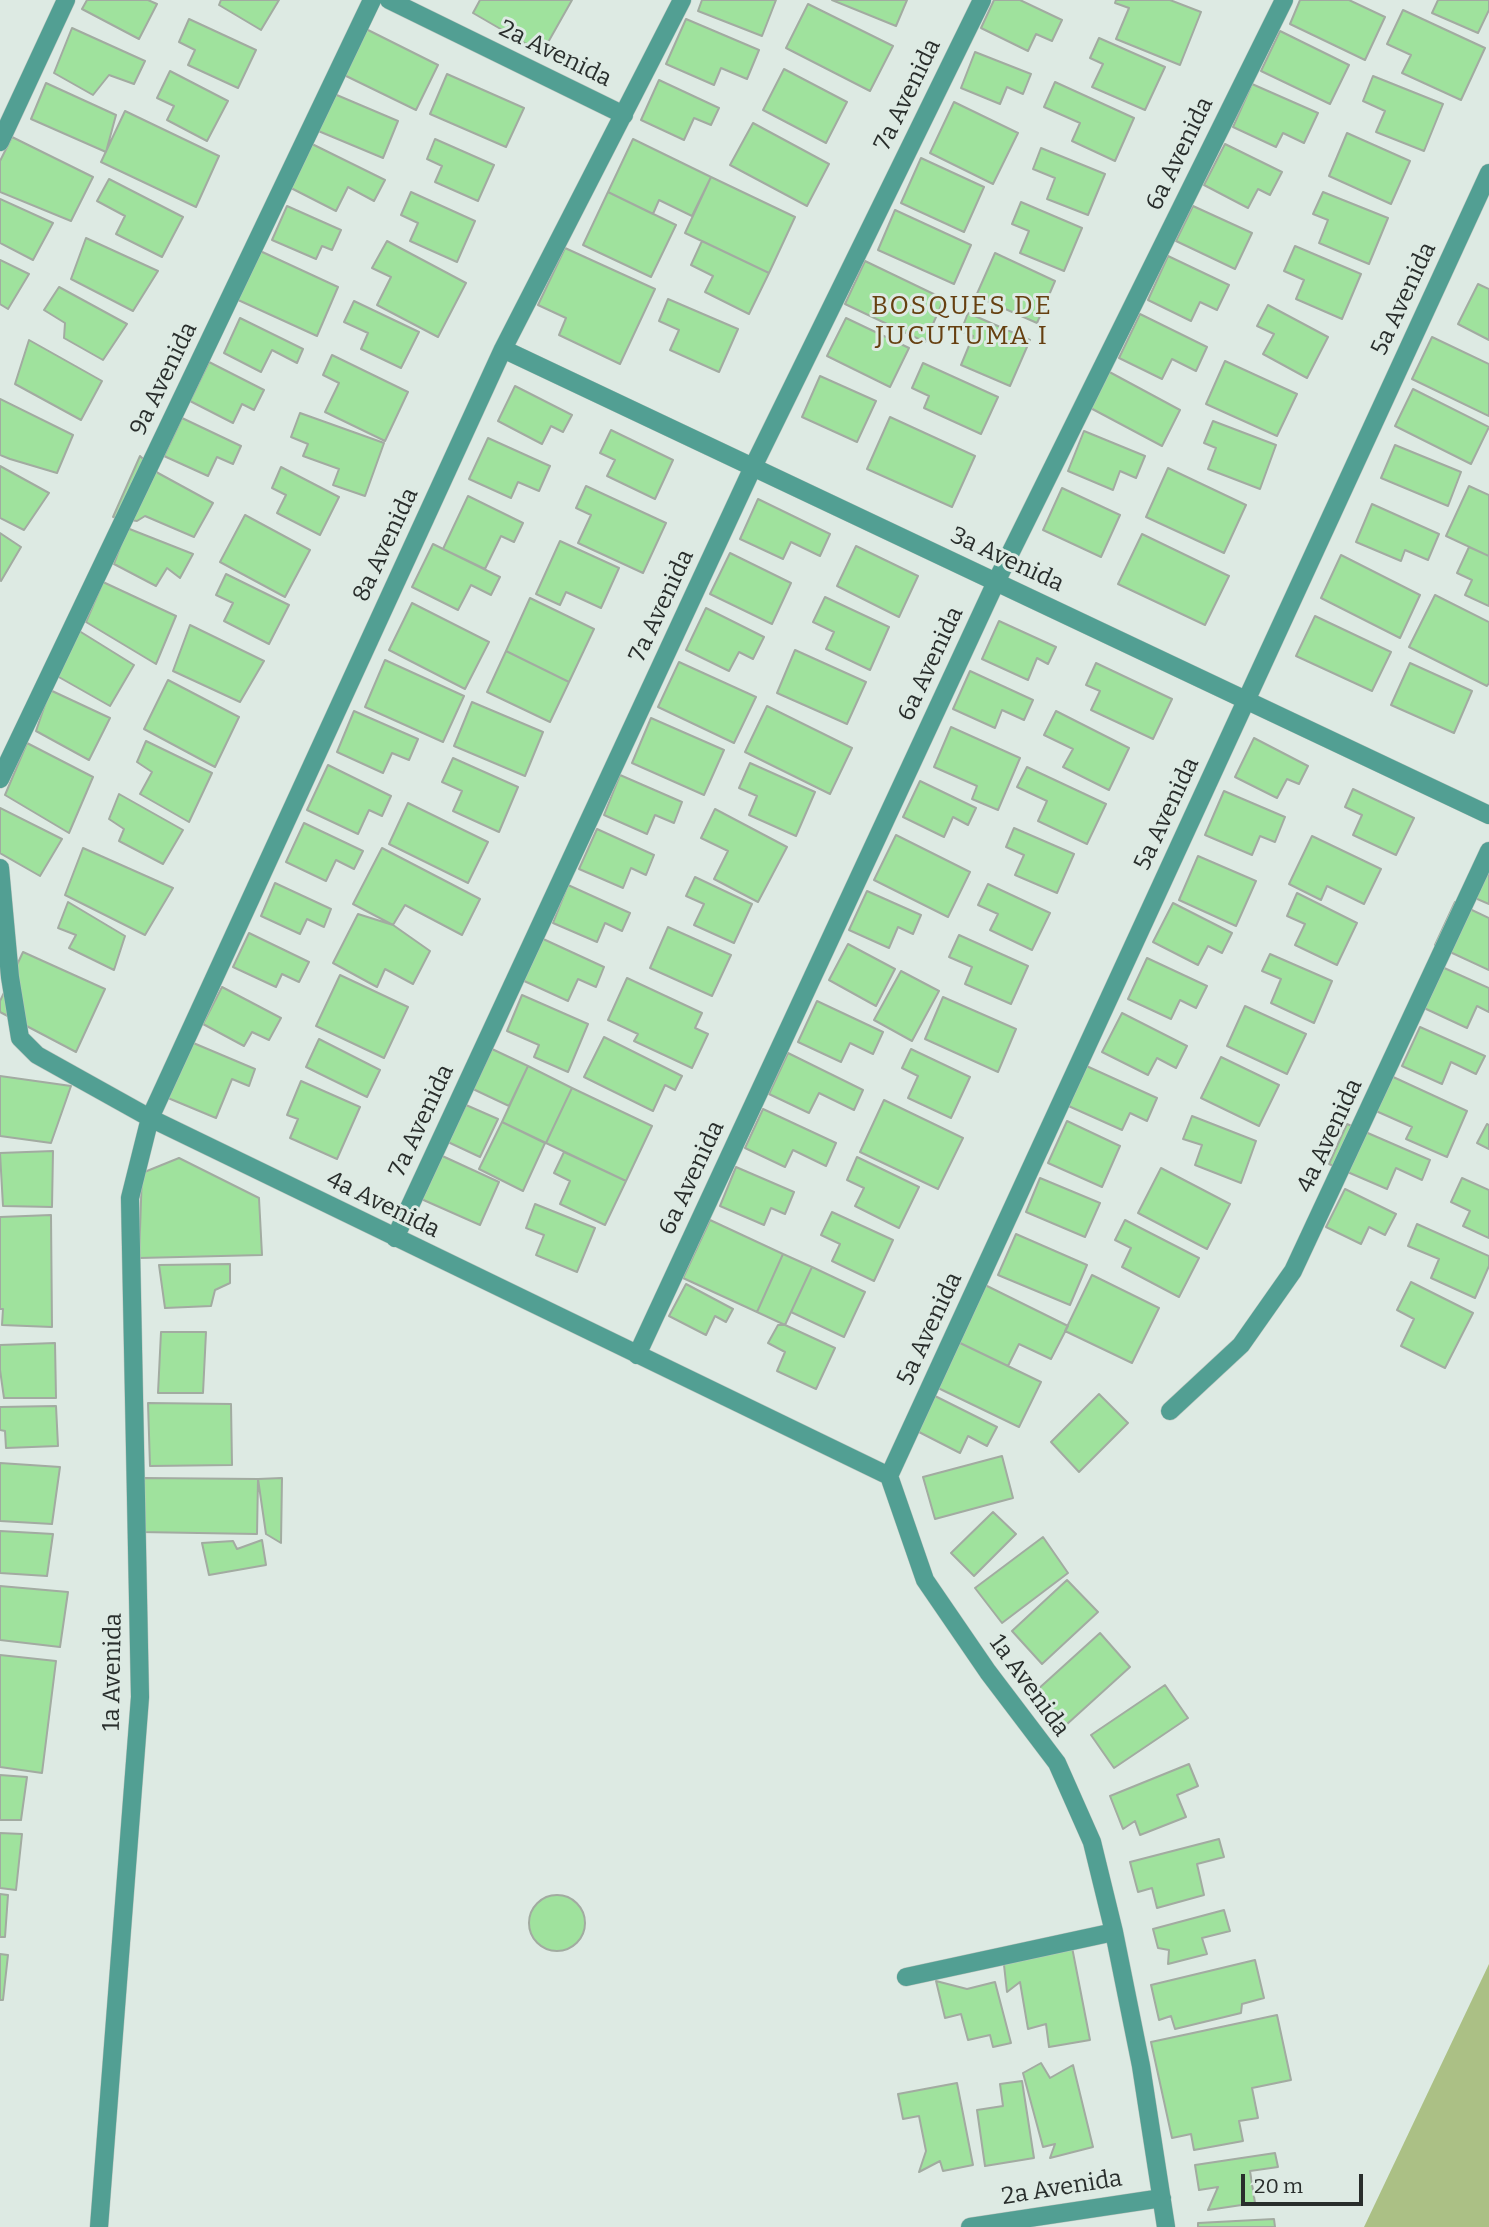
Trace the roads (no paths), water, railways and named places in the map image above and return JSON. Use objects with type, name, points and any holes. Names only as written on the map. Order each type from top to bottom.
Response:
[{"type":"street","points":[[0,142],[66,0]]},
{"type":"street","name":"9a Avenida","points":[[0,779],[372,0]]},
{"type":"street","name":"2a Avenida","points":[[388,0],[624,115]]},
{"type":"street","name":"8a Avenida","points":[[150,1118],[503,349],[682,0]]},
{"type":"street","name":"7a Avenida","points":[[395,1238],[753,467],[982,0]]},
{"type":"street","name":"6a Avenida","points":[[637,1355],[996,582],[1284,0]]},
{"type":"street","name":"5a Avenida","points":[[889,1476],[1489,173]]},
{"type":"street","name":"3a Avenida","points":[[503,349],[1489,815]]},
{"type":"street","name":"4a Avenida","points":[[1170,1411],[1241,1345],[1293,1271],[1489,851]]},
{"type":"street","name":"4a Avenida","points":[[0,868],[10,977],[20,1038],[37,1055],[150,1118],[889,1476]]},
{"type":"street","name":"1a Avenida","points":[[99,2227],[140,1698],[130,1198],[150,1118]]},
{"type":"street","name":"1a Avenida","points":[[889,1476],[925,1580],[988,1672],[1057,1763],[1092,1842],[1114,1932],[1141,2066],[1166,2227]]},
{"type":"street","points":[[906,1977],[1114,1932]]},
{"type":"street","name":"2a Avenida","points":[[970,2227],[1162,2198]]},
{"type":"district","name":"BOSQUES DE JUCUTUMA I","points":[[962,322]]}]
